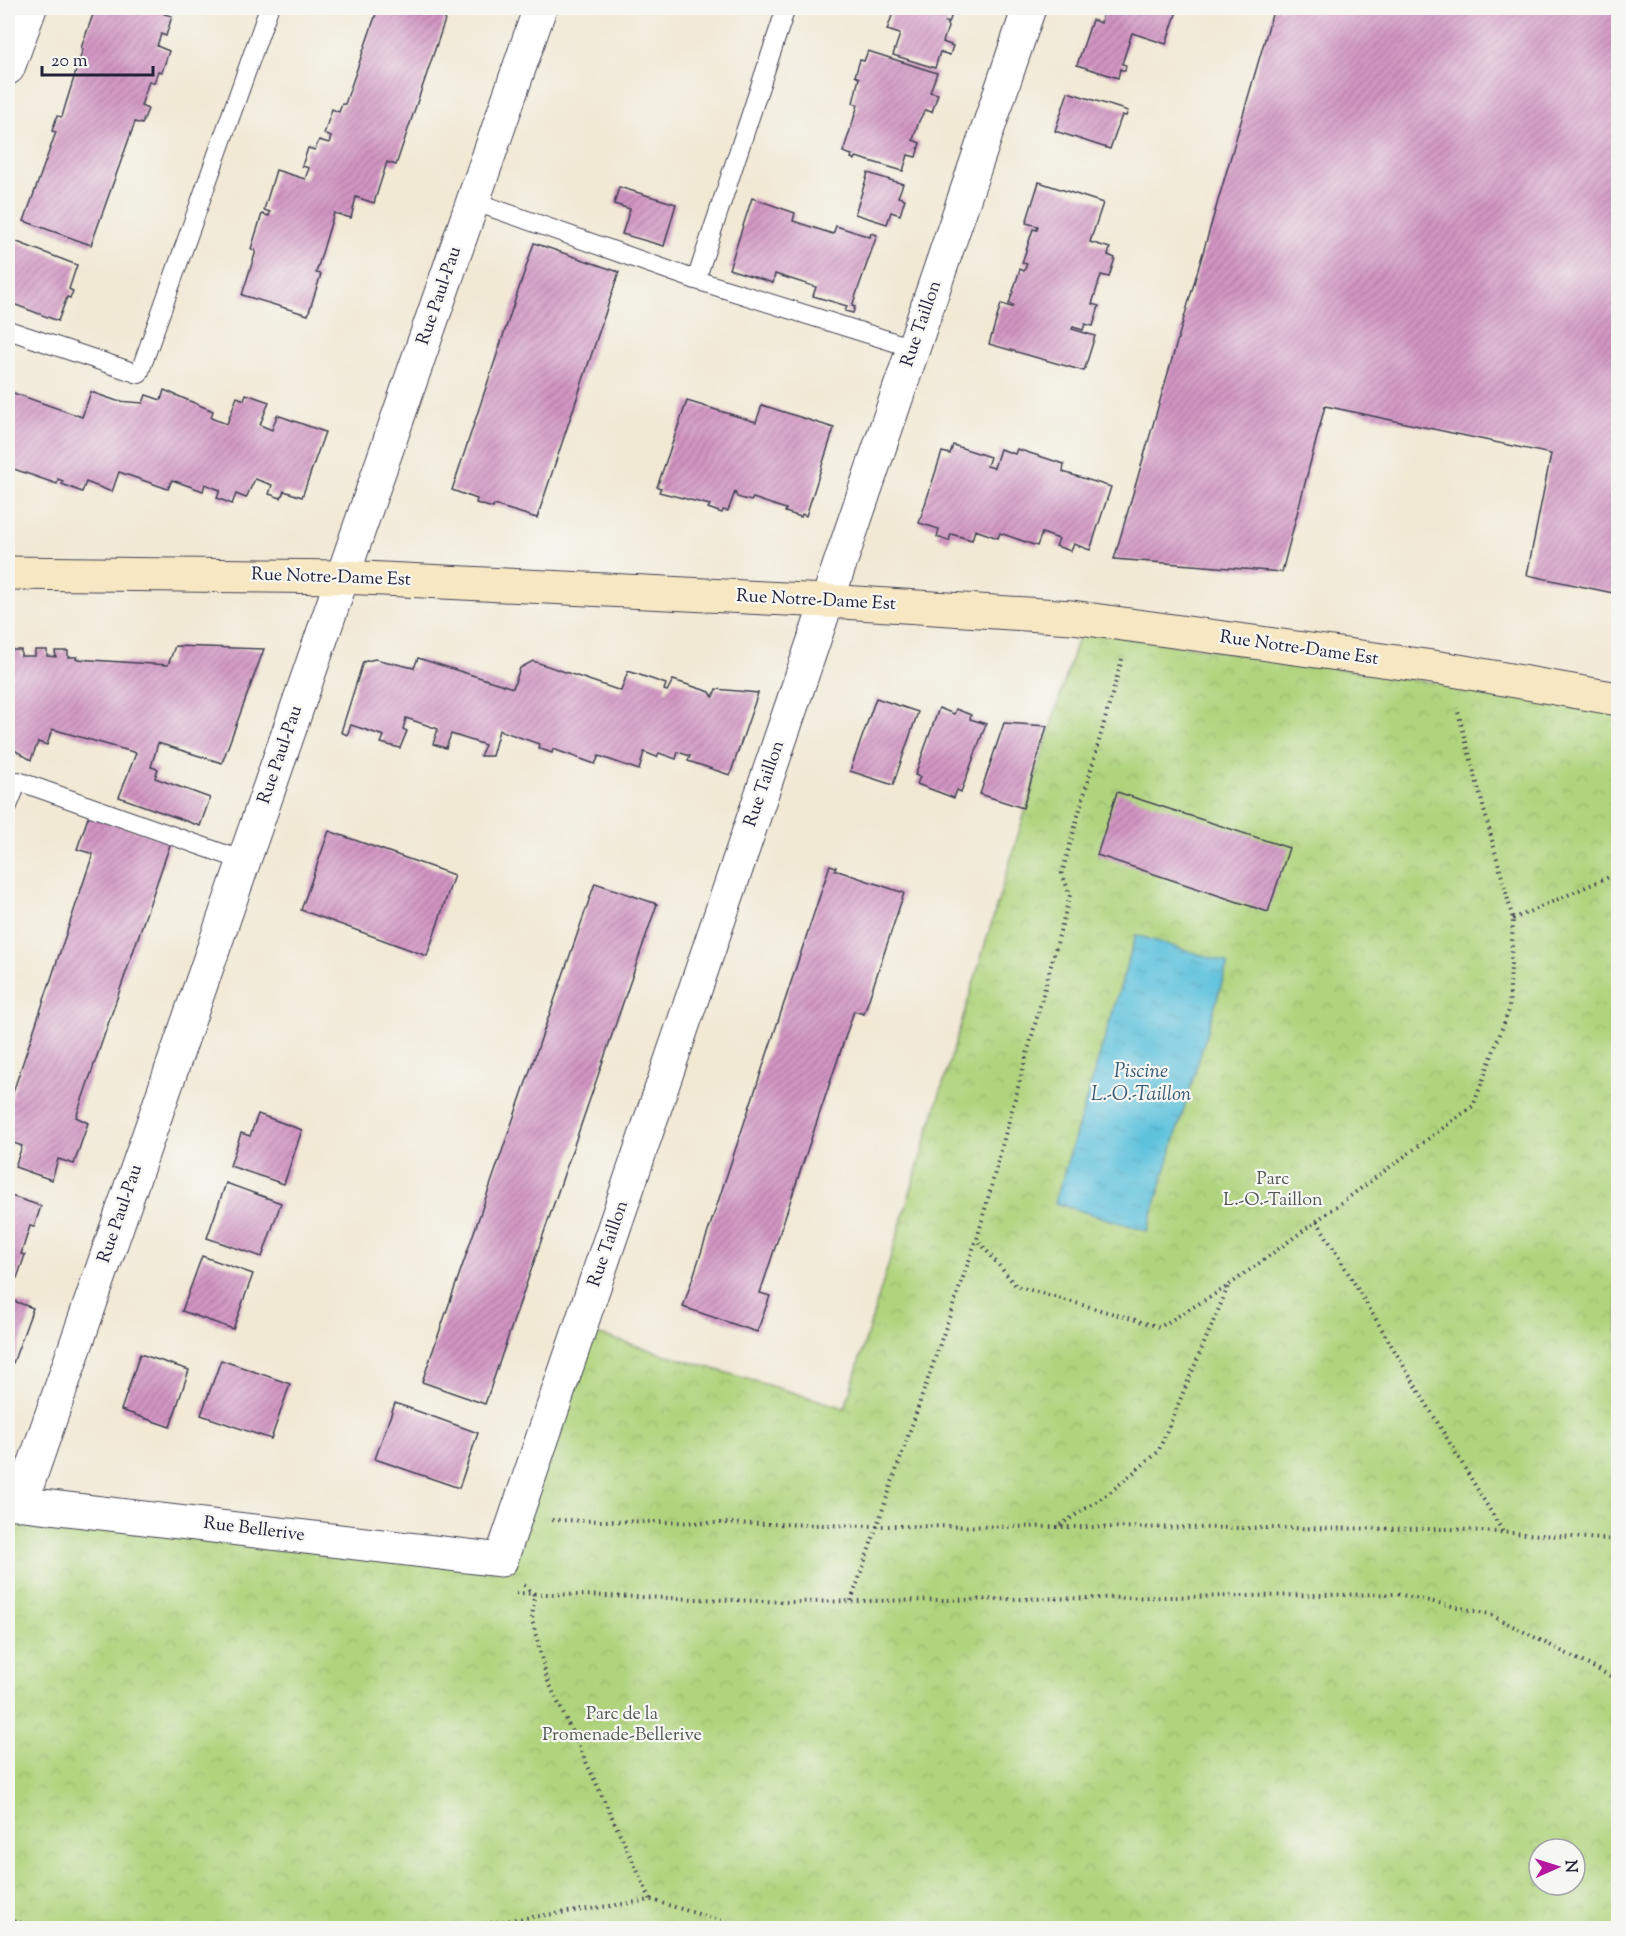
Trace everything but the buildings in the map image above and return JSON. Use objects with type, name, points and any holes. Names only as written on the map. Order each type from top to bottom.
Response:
[{"type":"main road","name":"Rue Notre-Dame Est","points":[[8,573],[343,577],[827,601],[1072,617],[1447,669],[1618,699]]},
{"type":"street","points":[[8,68],[30,8]]},
{"type":"street","name":"Rue Paul-Pau","points":[[14,1502],[244,861],[540,8]]},
{"type":"street","name":"Rue Taillon","points":[[501,1560],[1029,8]]},
{"type":"street","name":"Rue Bellerive","points":[[14,1502],[501,1560]]},
{"type":"lane","points":[[8,330],[139,374],[269,8]]},
{"type":"lane","points":[[696,280],[786,8]]},
{"type":"lane","points":[[473,201],[696,280],[913,348]]},
{"type":"lane","points":[[8,806],[18,781],[244,861]]},
{"type":"path","points":[[851,1601],[977,1239],[1070,895],[1062,873],[1132,626]]},
{"type":"path","points":[[977,1239],[1016,1286],[1160,1327],[1228,1286],[1473,1106],[1509,1010],[1513,919],[1447,669]]},
{"type":"path","points":[[1513,919],[1618,873]]},
{"type":"path","points":[[1317,1221],[1503,1532]]},
{"type":"path","points":[[1059,1527],[1108,1494],[1158,1452],[1228,1286]]},
{"type":"path","points":[[515,1519],[878,1526],[1439,1528],[1618,1540]]},
{"type":"path","points":[[501,1560],[534,1595],[532,1620],[547,1680],[651,1900]]},
{"type":"path","points":[[510,1592],[534,1595],[791,1602],[1397,1594],[1489,1614],[1618,1680]]},
{"type":"path","points":[[455,1929],[651,1900],[746,1929]]},
{"type":"path","points":[[8,1921],[60,1929]]},
{"type":"green space","points":[[1080,630],[1618,710],[1618,1928],[8,1928],[8,1502],[501,1560],[580,1329],[845,1408]]},
{"type":"water","name":"Piscine L.-O.-Taillon","points":[[1136,935],[1228,963],[1147,1231],[1055,1203]]},
{"type":"park label","name":"Parc L.-O.-Taillon","points":[[1273,1190]]},
{"type":"park label","name":"Parc de la Promenade-Bellerive","points":[[622,1725]]}]
